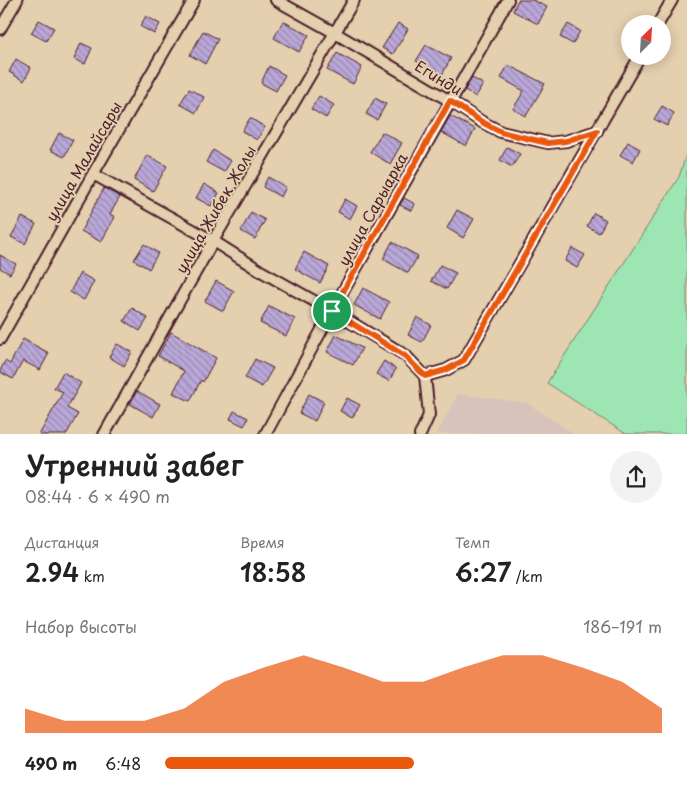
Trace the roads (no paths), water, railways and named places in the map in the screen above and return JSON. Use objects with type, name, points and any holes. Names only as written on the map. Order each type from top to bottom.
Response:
[{"type":"street","points":[[0,29],[17,0]]},
{"type":"street","name":"улица Малайсары","points":[[0,338],[194,0]]},
{"type":"street","name":"Егинди","points":[[276,0],[501,132],[548,143],[566,141],[597,131]]},
{"type":"street","name":"улица Жибек Жолы","points":[[104,434],[213,241],[354,0]]},
{"type":"street","name":"улица Сарыарка","points":[[265,434],[332,311],[508,0]]},
{"type":"street","points":[[663,15],[672,0]]},
{"type":"street","points":[[425,376],[446,370],[464,360],[635,65]]},
{"type":"street","points":[[93,174],[213,241],[258,270],[332,311],[405,356],[425,376],[429,415],[420,434]]}]
